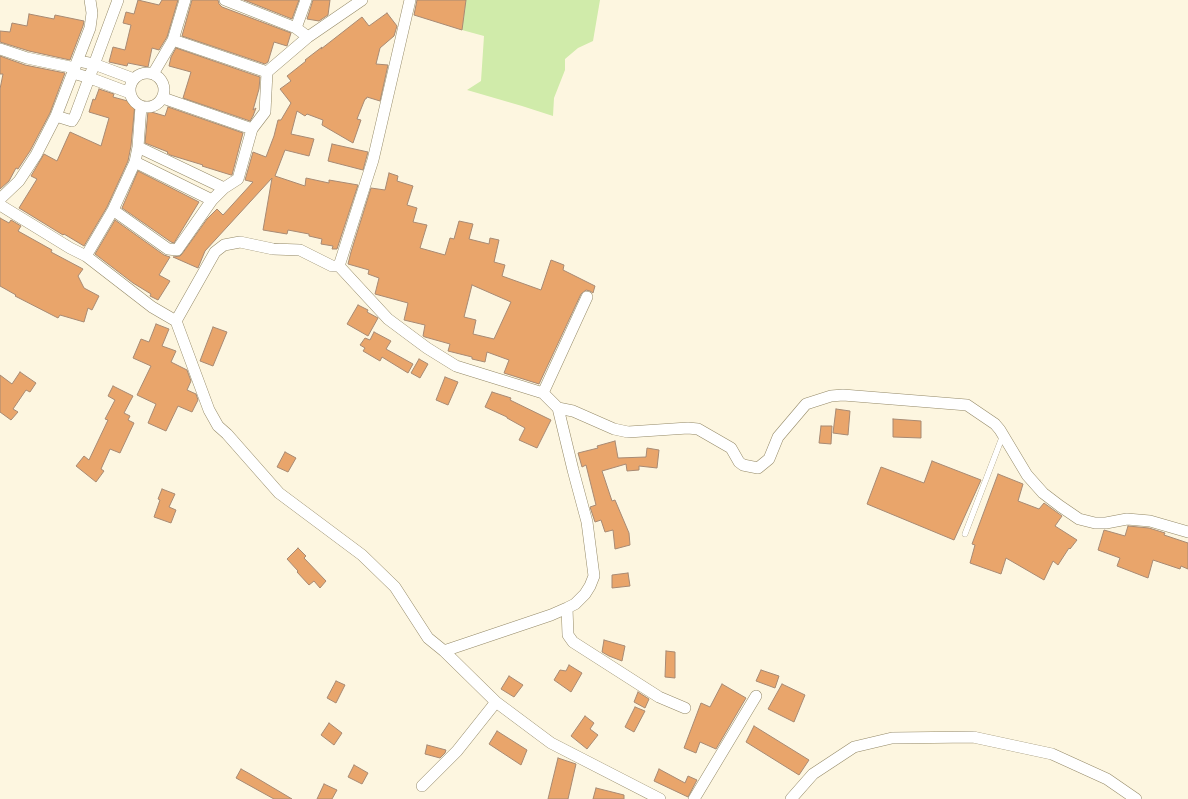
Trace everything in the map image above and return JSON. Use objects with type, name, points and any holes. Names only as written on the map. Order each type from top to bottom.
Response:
[{"type":"street","points":[[0,199],[18,181],[36,155],[56,116],[90,28],[92,13],[90,0]]},
{"type":"street","points":[[56,116],[72,121],[90,78],[118,0]]},
{"type":"street","points":[[153,74],[173,40],[185,0]]},
{"type":"street","points":[[225,0],[251,5],[296,28],[308,37]]},
{"type":"street","points":[[296,28],[306,0]]},
{"type":"street","points":[[113,210],[168,249],[177,250],[212,200],[224,188],[238,179],[252,130],[265,112],[266,72],[308,37],[362,0]]},
{"type":"street","points":[[339,266],[373,160],[410,0]]},
{"type":"street","points":[[173,40],[266,72]]},
{"type":"street","points":[[0,49],[27,58],[75,67],[94,64],[134,79]]},
{"type":"street","points":[[75,67],[90,78],[130,93]]},
{"type":"street","points":[[142,74],[153,74],[161,79],[165,88],[163,98],[154,107],[141,106],[134,101],[130,93],[130,86],[134,79],[142,74]]},
{"type":"street","points":[[163,98],[252,130]]},
{"type":"street","points":[[86,256],[113,210],[135,162],[138,147],[141,106]]},
{"type":"street","points":[[138,147],[224,188]]},
{"type":"street","points":[[135,162],[212,200]]},
{"type":"street","points":[[0,205],[70,248],[86,256],[152,307],[176,321],[209,410],[218,426],[280,493],[362,555],[395,587],[428,638],[444,651],[496,702],[551,743],[660,799]]},
{"type":"street","points":[[176,321],[215,252],[224,245],[228,243],[240,242],[273,249],[300,250],[332,266],[339,266],[388,319],[427,348],[456,366],[542,393],[558,408],[573,411],[614,429],[628,432],[688,428],[698,429],[731,448],[739,462],[743,465],[758,468],[769,459],[778,437],[806,404],[831,396],[843,395],[968,405],[995,424],[1027,475],[1043,493],[1079,520],[1095,523],[1106,523],[1126,519],[1150,521],[1188,532]]},
{"type":"street","points":[[542,393],[587,297]]},
{"type":"street","points":[[444,651],[567,608],[575,604],[585,594],[594,576],[587,522],[558,408]]},
{"type":"street","points":[[567,608],[568,635],[573,642],[605,664],[660,697],[685,708]]},
{"type":"street","points":[[694,799],[756,696]]},
{"type":"street","points":[[422,786],[457,751],[496,702]]},
{"type":"street","points":[[791,799],[813,774],[854,747],[892,738],[973,737],[1052,754],[1107,779],[1136,799]]},
{"type":"lane","points":[[965,534],[1003,435]]},
{"type":"green space","points":[[466,0],[600,0],[593,41],[578,48],[565,59],[565,70],[554,98],[553,116],[467,90],[481,81],[484,36],[462,30]]},
{"type":"building","points":[[138,0],[159,5],[162,0],[178,0],[167,37],[159,50],[152,48],[148,67],[128,63],[127,66],[109,62],[113,47],[125,50],[131,25],[123,23],[126,12],[134,14]]},
{"type":"building","points":[[192,0],[218,0],[222,7],[291,33],[287,46],[274,42],[268,62],[265,64],[182,36]]},
{"type":"building","points":[[244,0],[299,0],[292,19]]},
{"type":"building","points":[[313,0],[330,0],[328,15],[319,21],[307,19]]},
{"type":"building","points":[[417,0],[466,0],[462,30],[414,15]]},
{"type":"building","points":[[387,13],[397,26],[394,36],[380,48],[376,64],[388,65],[380,101],[367,97],[365,99],[357,119],[361,120],[353,143],[322,125],[323,120],[307,114],[305,116],[297,111],[291,134],[314,139],[309,156],[285,150],[275,176],[305,186],[306,178],[329,183],[329,180],[358,185],[337,249],[332,249],[333,246],[321,244],[322,239],[309,236],[309,234],[288,230],[287,234],[263,230],[272,178],[205,251],[198,268],[173,257],[180,256],[182,254],[207,219],[217,209],[223,215],[253,182],[245,180],[253,152],[266,157],[278,120],[281,120],[291,103],[280,89],[291,81],[287,76],[306,61],[305,60],[362,17],[369,26]]},
{"type":"building","points":[[29,14],[54,19],[55,15],[84,21],[70,60],[29,51],[0,42],[0,31],[10,32],[12,23],[27,26]]},
{"type":"building","points":[[176,48],[260,77],[259,89],[253,110],[256,108],[250,121],[183,98],[191,72],[169,66],[171,57]]},
{"type":"building","points":[[0,56],[25,65],[65,73],[50,113],[30,151],[18,169],[16,168],[9,181],[0,189],[0,89],[3,74],[0,74]]},
{"type":"building","points":[[99,89],[114,94],[113,97],[135,103],[131,146],[128,161],[107,207],[84,246],[19,208],[37,179],[31,176],[44,154],[57,161],[70,132],[101,146],[109,118],[89,112],[93,99],[95,100]]},
{"type":"building","points":[[168,107],[243,133],[232,175],[170,155],[167,153],[168,152],[145,143],[148,111],[165,116]]},
{"type":"building","points":[[332,144],[368,152],[363,170],[328,161]]},
{"type":"building","points":[[138,171],[199,202],[174,243],[122,208]]},
{"type":"building","points":[[389,173],[398,176],[397,181],[413,186],[407,205],[417,208],[413,222],[427,225],[420,248],[445,255],[450,238],[454,239],[459,221],[473,224],[469,239],[489,244],[490,238],[499,240],[494,262],[505,265],[502,276],[541,290],[551,260],[564,265],[563,270],[595,286],[593,293],[586,290],[581,294],[539,384],[504,373],[509,360],[487,352],[485,362],[472,359],[472,357],[448,351],[450,344],[423,336],[425,325],[404,320],[408,303],[375,294],[379,278],[368,274],[369,270],[348,264],[371,188],[385,190]],"holes":[[[472,285],[511,302],[494,339],[473,334],[476,320],[464,317]]]},
{"type":"building","points":[[0,218],[9,223],[11,220],[21,226],[18,231],[52,250],[51,252],[83,269],[78,276],[84,288],[99,296],[92,310],[88,308],[84,322],[60,315],[58,318],[15,296],[16,295],[0,286]]},
{"type":"building","points":[[115,220],[164,255],[170,257],[159,275],[170,281],[158,300],[150,296],[151,294],[133,283],[95,254]]},
{"type":"building","points":[[358,305],[368,310],[367,312],[378,318],[368,336],[347,324]]},
{"type":"building","points":[[156,324],[169,329],[162,346],[176,351],[171,362],[187,370],[191,381],[187,390],[196,394],[198,400],[192,412],[178,406],[166,431],[148,423],[156,404],[137,395],[151,366],[133,358],[141,339],[149,342]]},
{"type":"building","points":[[213,327],[227,332],[213,366],[200,361]]},
{"type":"building","points":[[374,332],[391,341],[386,349],[413,364],[408,373],[382,357],[380,361],[363,351],[365,348],[360,345],[365,338],[370,340]]},
{"type":"building","points":[[419,359],[428,364],[420,378],[411,373]]},
{"type":"building","points":[[20,372],[36,383],[30,392],[26,390],[13,409],[18,412],[11,420],[0,412],[0,375],[12,384]]},
{"type":"building","points":[[445,377],[458,382],[448,405],[436,400]]},
{"type":"building","points":[[113,386],[133,396],[124,413],[130,416],[128,420],[134,423],[120,453],[110,449],[101,469],[104,471],[96,482],[76,466],[84,456],[89,460],[108,420],[105,419],[115,400],[108,396]]},
{"type":"building","points":[[492,392],[511,398],[510,400],[551,420],[537,448],[519,440],[525,428],[507,417],[485,407]]},
{"type":"building","points":[[836,409],[850,411],[848,435],[833,433]]},
{"type":"building","points":[[893,419],[921,421],[921,438],[893,437]]},
{"type":"building","points":[[821,426],[832,426],[831,444],[819,443]]},
{"type":"building","points":[[615,441],[618,458],[646,457],[647,448],[659,450],[657,468],[639,466],[639,470],[627,471],[626,464],[602,471],[612,501],[615,500],[629,533],[630,545],[615,549],[613,530],[605,532],[601,520],[595,522],[590,507],[596,505],[586,465],[582,467],[578,453],[598,448],[597,446]]},
{"type":"building","points":[[285,452],[296,458],[288,472],[277,467]]},
{"type":"building","points":[[932,461],[981,480],[954,540],[867,504],[881,467],[924,483]]},
{"type":"building","points":[[998,474],[1023,484],[1018,501],[1039,509],[1044,503],[1062,516],[1055,526],[1077,540],[1070,549],[1069,548],[1058,565],[1053,561],[1044,580],[1006,558],[1001,574],[970,563],[975,545],[972,544]]},
{"type":"building","points":[[162,489],[175,494],[169,507],[176,510],[171,523],[154,517]]},
{"type":"building","points":[[1128,526],[1149,528],[1188,543],[1188,569],[1181,566],[1180,569],[1153,560],[1148,578],[1117,566],[1120,558],[1098,550],[1104,530],[1125,536]]},
{"type":"building","points":[[298,548],[306,556],[304,558],[326,581],[320,588],[314,581],[309,585],[287,559]]},
{"type":"building","points":[[628,573],[630,586],[612,588],[612,575]]},
{"type":"building","points":[[604,640],[625,646],[622,661],[602,652]]},
{"type":"building","points":[[666,651],[675,652],[675,678],[665,677]]},
{"type":"building","points":[[569,665],[582,673],[571,692],[554,680],[560,670],[566,671]]},
{"type":"building","points":[[761,670],[779,676],[775,688],[756,681]]},
{"type":"building","points":[[509,676],[523,685],[514,697],[501,689]]},
{"type":"building","points":[[336,681],[345,685],[336,703],[327,698]]},
{"type":"building","points":[[722,684],[746,698],[716,749],[700,742],[696,753],[684,748],[701,703],[710,707]]},
{"type":"building","points":[[782,684],[805,695],[794,722],[768,709]]},
{"type":"building","points":[[638,692],[649,699],[645,708],[634,702]]},
{"type":"building","points":[[635,707],[645,711],[634,732],[625,727]]},
{"type":"building","points":[[585,716],[594,723],[590,729],[598,735],[587,749],[571,736]]},
{"type":"building","points":[[329,723],[342,733],[334,745],[321,735]]},
{"type":"building","points":[[754,726],[809,760],[799,775],[746,742]]},
{"type":"building","points":[[497,731],[527,750],[521,765],[489,744]]},
{"type":"building","points":[[427,745],[446,750],[445,753],[440,758],[425,754]]},
{"type":"building","points":[[558,758],[576,764],[568,799],[548,799]]},
{"type":"building","points":[[354,765],[368,773],[362,784],[348,777]]},
{"type":"building","points":[[241,769],[292,799],[274,799],[236,778]]},
{"type":"building","points":[[659,769],[685,783],[688,776],[697,780],[688,797],[654,781]]},
{"type":"building","points":[[324,784],[337,790],[332,799],[317,799]]},
{"type":"building","points":[[596,788],[624,795],[624,799],[593,799]]}]
